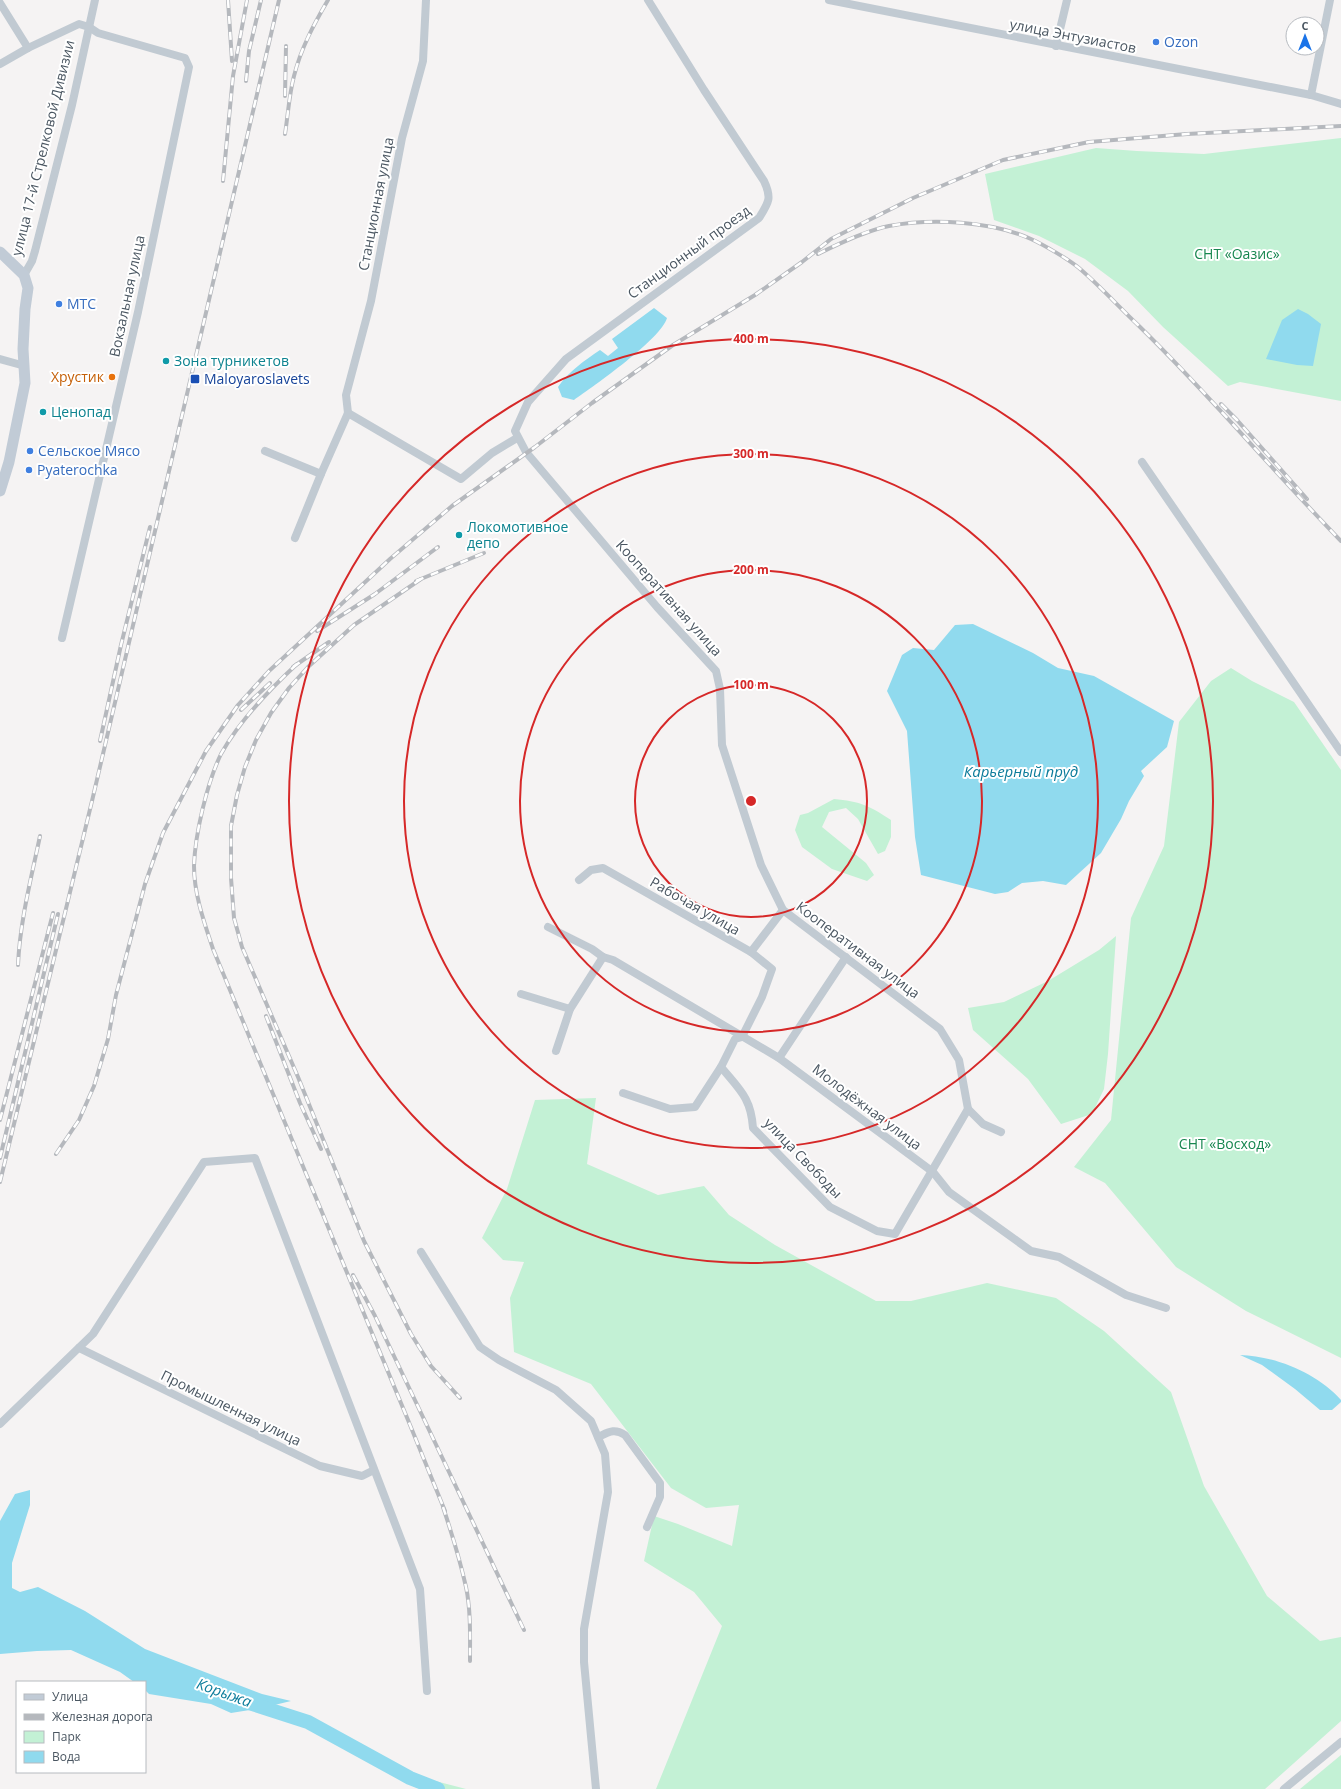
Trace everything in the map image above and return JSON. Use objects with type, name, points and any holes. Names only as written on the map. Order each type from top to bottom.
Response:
[{"type":"main road","points":[[0,252],[24,275]]},
{"type":"main road","name":"улица 17-й Стрелковой Дивизии","points":[[0,491],[9,462],[25,383],[23,349],[28,288],[24,275]]},
{"type":"street","name":"улица 17-й Стрелковой Дивизии","points":[[24,275],[32,261],[35,251],[72,106],[95,0]]},
{"type":"street","name":"Станционная улица","points":[[348,413],[346,396],[371,301],[402,138],[423,61],[426,0]]},
{"type":"street","name":"Станционный проезд","points":[[517,438],[515,431],[516,426],[528,402],[566,358],[759,218],[767,206],[769,193],[764,181],[704,90],[648,0]]},
{"type":"street","name":"улица Энтузиастов","points":[[829,0],[1056,46],[1311,95],[1341,104]]},
{"type":"street","points":[[1056,46],[1067,0]]},
{"type":"street","points":[[1311,95],[1330,0]]},
{"type":"street","points":[[0,4],[28,48]]},
{"type":"street","points":[[0,64],[28,48],[79,24],[89,27]]},
{"type":"street","name":"Вокзальная улица","points":[[62,638],[138,312],[189,67],[185,58],[98,33],[89,27]]},
{"type":"street","points":[[0,359],[24,366]]},
{"type":"street","points":[[296,538],[321,474],[348,413],[461,479],[492,453],[517,438]]},
{"type":"street","name":"Кооперативная улица","points":[[517,438],[526,452],[657,607],[716,670],[720,689],[722,745],[761,865],[783,910],[940,1029],[959,1060],[968,1109]]},
{"type":"street","points":[[265,451],[321,474]]},
{"type":"street","points":[[1142,462],[1341,752]]},
{"type":"street","name":"Рабочая улица","points":[[579,880],[591,870],[603,868],[751,952],[772,969],[762,997],[742,1037]]},
{"type":"street","points":[[751,952],[783,910]]},
{"type":"street","name":"Молодёжная улица","points":[[548,927],[592,949],[603,957],[613,960],[779,1058],[933,1172],[949,1192],[1031,1251],[1059,1257],[1126,1295],[1166,1308]]},
{"type":"street","points":[[556,1052],[570,1009],[603,957]]},
{"type":"street","points":[[779,1058],[846,957]]},
{"type":"street","points":[[521,994],[570,1009]]},
{"type":"street","points":[[624,1093],[670,1109],[695,1107],[721,1067],[735,1039],[742,1037]]},
{"type":"street","name":"улица Свободы","points":[[721,1067],[747,1098],[752,1114],[753,1128],[830,1208],[878,1231],[895,1234],[933,1172]]},
{"type":"street","points":[[933,1172],[968,1109],[983,1124],[1001,1132]]},
{"type":"street","points":[[0,1424],[92,1334],[204,1162],[255,1158],[420,1590],[427,1691]]},
{"type":"street","points":[[421,1252],[480,1347],[499,1360],[556,1390],[591,1421],[605,1454],[608,1492],[584,1629],[584,1662],[596,1789]]},
{"type":"street","name":"Промышленная улица","points":[[79,1348],[320,1466],[362,1476],[374,1470]]},
{"type":"street","points":[[598,1437],[614,1430],[625,1435],[660,1483],[660,1497],[647,1527]]},
{"type":"street","points":[[1284,1789],[1341,1742]]},
{"type":"green space","name":"СНТ «Оазис»","points":[[1341,138],[1341,401],[1240,382],[1228,386],[1163,327],[1128,291],[1085,259],[1039,236],[994,220],[985,174],[1096,148],[1204,154]]},
{"type":"green space","name":"СНТ «Восход»","points":[[1231,668],[1252,681],[1294,702],[1341,770],[1341,1358],[1246,1311],[1176,1267],[1105,1183],[1074,1167],[1111,1120],[1131,918],[1164,846],[1179,722],[1211,681]]},
{"type":"green space","points":[[834,799],[864,805],[891,820],[891,837],[885,851],[878,854],[858,819],[846,808],[829,812],[822,827],[866,863],[874,875],[867,881],[832,869],[802,847],[795,830],[800,815],[808,813]]},
{"type":"green space","points":[[1116,936],[1108,1054],[1104,1089],[1092,1114],[1061,1124],[1028,1079],[973,1030],[968,1008],[1004,1002],[1048,981],[1099,950]]},
{"type":"green space","points":[[596,1098],[587,1164],[658,1195],[704,1186],[729,1215],[775,1245],[876,1301],[911,1301],[987,1283],[1056,1298],[1104,1331],[1171,1392],[1204,1486],[1267,1596],[1320,1641],[1341,1637],[1341,1721],[1265,1789],[656,1789],[722,1626],[694,1592],[644,1561],[654,1516],[732,1546],[739,1505],[706,1508],[671,1488],[591,1384],[514,1352],[510,1298],[524,1262],[503,1260],[482,1238],[507,1189],[535,1100]]},
{"type":"green space","points":[[1341,1755],[1341,1789],[1300,1789]]},
{"type":"green space","points":[[424,1778],[466,1789],[423,1789]]},
{"type":"water","points":[[654,308],[667,318],[653,338],[626,362],[574,400],[562,397],[558,387],[572,371],[600,350],[608,356],[618,348],[612,339]]},
{"type":"water","points":[[1298,309],[1308,314],[1321,324],[1313,366],[1297,365],[1266,359],[1282,320]]},
{"type":"water","name":"Карьерный пруд","points":[[973,624],[1033,653],[1058,668],[1094,676],[1174,721],[1167,747],[1141,771],[1144,776],[1101,853],[1066,885],[1043,881],[1022,883],[1008,892],[995,894],[921,875],[915,837],[907,731],[887,691],[902,655],[913,648],[934,650],[955,625]]},
{"type":"water","points":[[1240,1355],[1267,1359],[1308,1374],[1331,1390],[1341,1400],[1341,1402],[1332,1410],[1320,1410],[1295,1389],[1262,1365]]},
{"type":"water","points":[[30,1490],[30,1505],[12,1563],[12,1588],[20,1592],[38,1587],[85,1611],[145,1649],[262,1694],[291,1701],[231,1713],[211,1704],[149,1694],[146,1691],[146,1681],[133,1681],[120,1672],[71,1650],[0,1654],[0,1521],[15,1494]]},
{"type":"waterway","name":"Корыжа","points":[[246,1702],[308,1722],[410,1778],[438,1789]]},
{"type":"railway","points":[[228,0],[232,61]]},
{"type":"railway","points":[[223,181],[233,76],[247,0]]},
{"type":"railway","points":[[246,81],[249,51],[261,0]]},
{"type":"railway","points":[[0,1182],[92,801],[279,0]]},
{"type":"railway","points":[[285,134],[291,90],[300,56],[308,36],[328,0]]},
{"type":"railway","points":[[285,96],[286,46]]},
{"type":"railway","points":[[56,1154],[79,1120],[94,1086],[108,1039],[116,995],[145,884],[163,833],[206,751],[238,705],[269,671],[390,559],[452,506],[673,345],[755,295],[802,262],[831,239],[913,198],[1003,160],[1089,142],[1187,134],[1341,126]]},
{"type":"railway","points":[[818,254],[853,238],[880,228],[924,222],[961,223],[998,228],[1031,239],[1042,245],[1062,256],[1079,268],[1102,289],[1190,378],[1341,541]]},
{"type":"railway","points":[[1221,404],[1307,499]]},
{"type":"railway","points":[[100,741],[121,645],[150,527]]},
{"type":"railway","points":[[317,631],[375,594],[438,547]]},
{"type":"railway","points":[[416,581],[484,553]]},
{"type":"railway","points":[[421,579],[354,625],[308,667],[289,688],[271,713],[256,740],[245,767],[237,795],[231,826],[231,878],[234,918],[242,947],[298,1077],[364,1241],[411,1334],[431,1366],[460,1398]]},
{"type":"railway","points":[[293,667],[329,642]]},
{"type":"railway","points":[[297,664],[276,684],[246,717],[221,754],[211,779],[199,824],[195,853],[194,876],[200,908],[213,949],[445,1511]]},
{"type":"railway","points":[[241,710],[270,683]]},
{"type":"railway","points":[[18,965],[23,916],[40,836]]},
{"type":"railway","points":[[0,1120],[53,913]]},
{"type":"railway","points":[[0,1158],[58,914]]},
{"type":"railway","points":[[266,1016],[300,1103],[321,1149]]},
{"type":"railway","points":[[353,1275],[375,1316],[524,1630]]},
{"type":"railway","points":[[443,1507],[453,1537],[468,1596],[470,1661]]},
{"type":"place","name":"Ozon","points":[[1156,42]]},
{"type":"place","name":"МТС","points":[[59,304]]},
{"type":"place","name":"Зона турникетов","points":[[166,361]]},
{"type":"place","name":"Хрустик","points":[[112,377]]},
{"type":"place","name":"Maloyaroslavets","points":[[195,379]]},
{"type":"place","name":"Ценопад","points":[[43,412]]},
{"type":"place","name":"Сельское Мясо","points":[[30,451]]},
{"type":"place","name":"Pyaterochka","points":[[29,470]]},
{"type":"place","name":"Локомотивное депо","points":[[459,535]]}]
